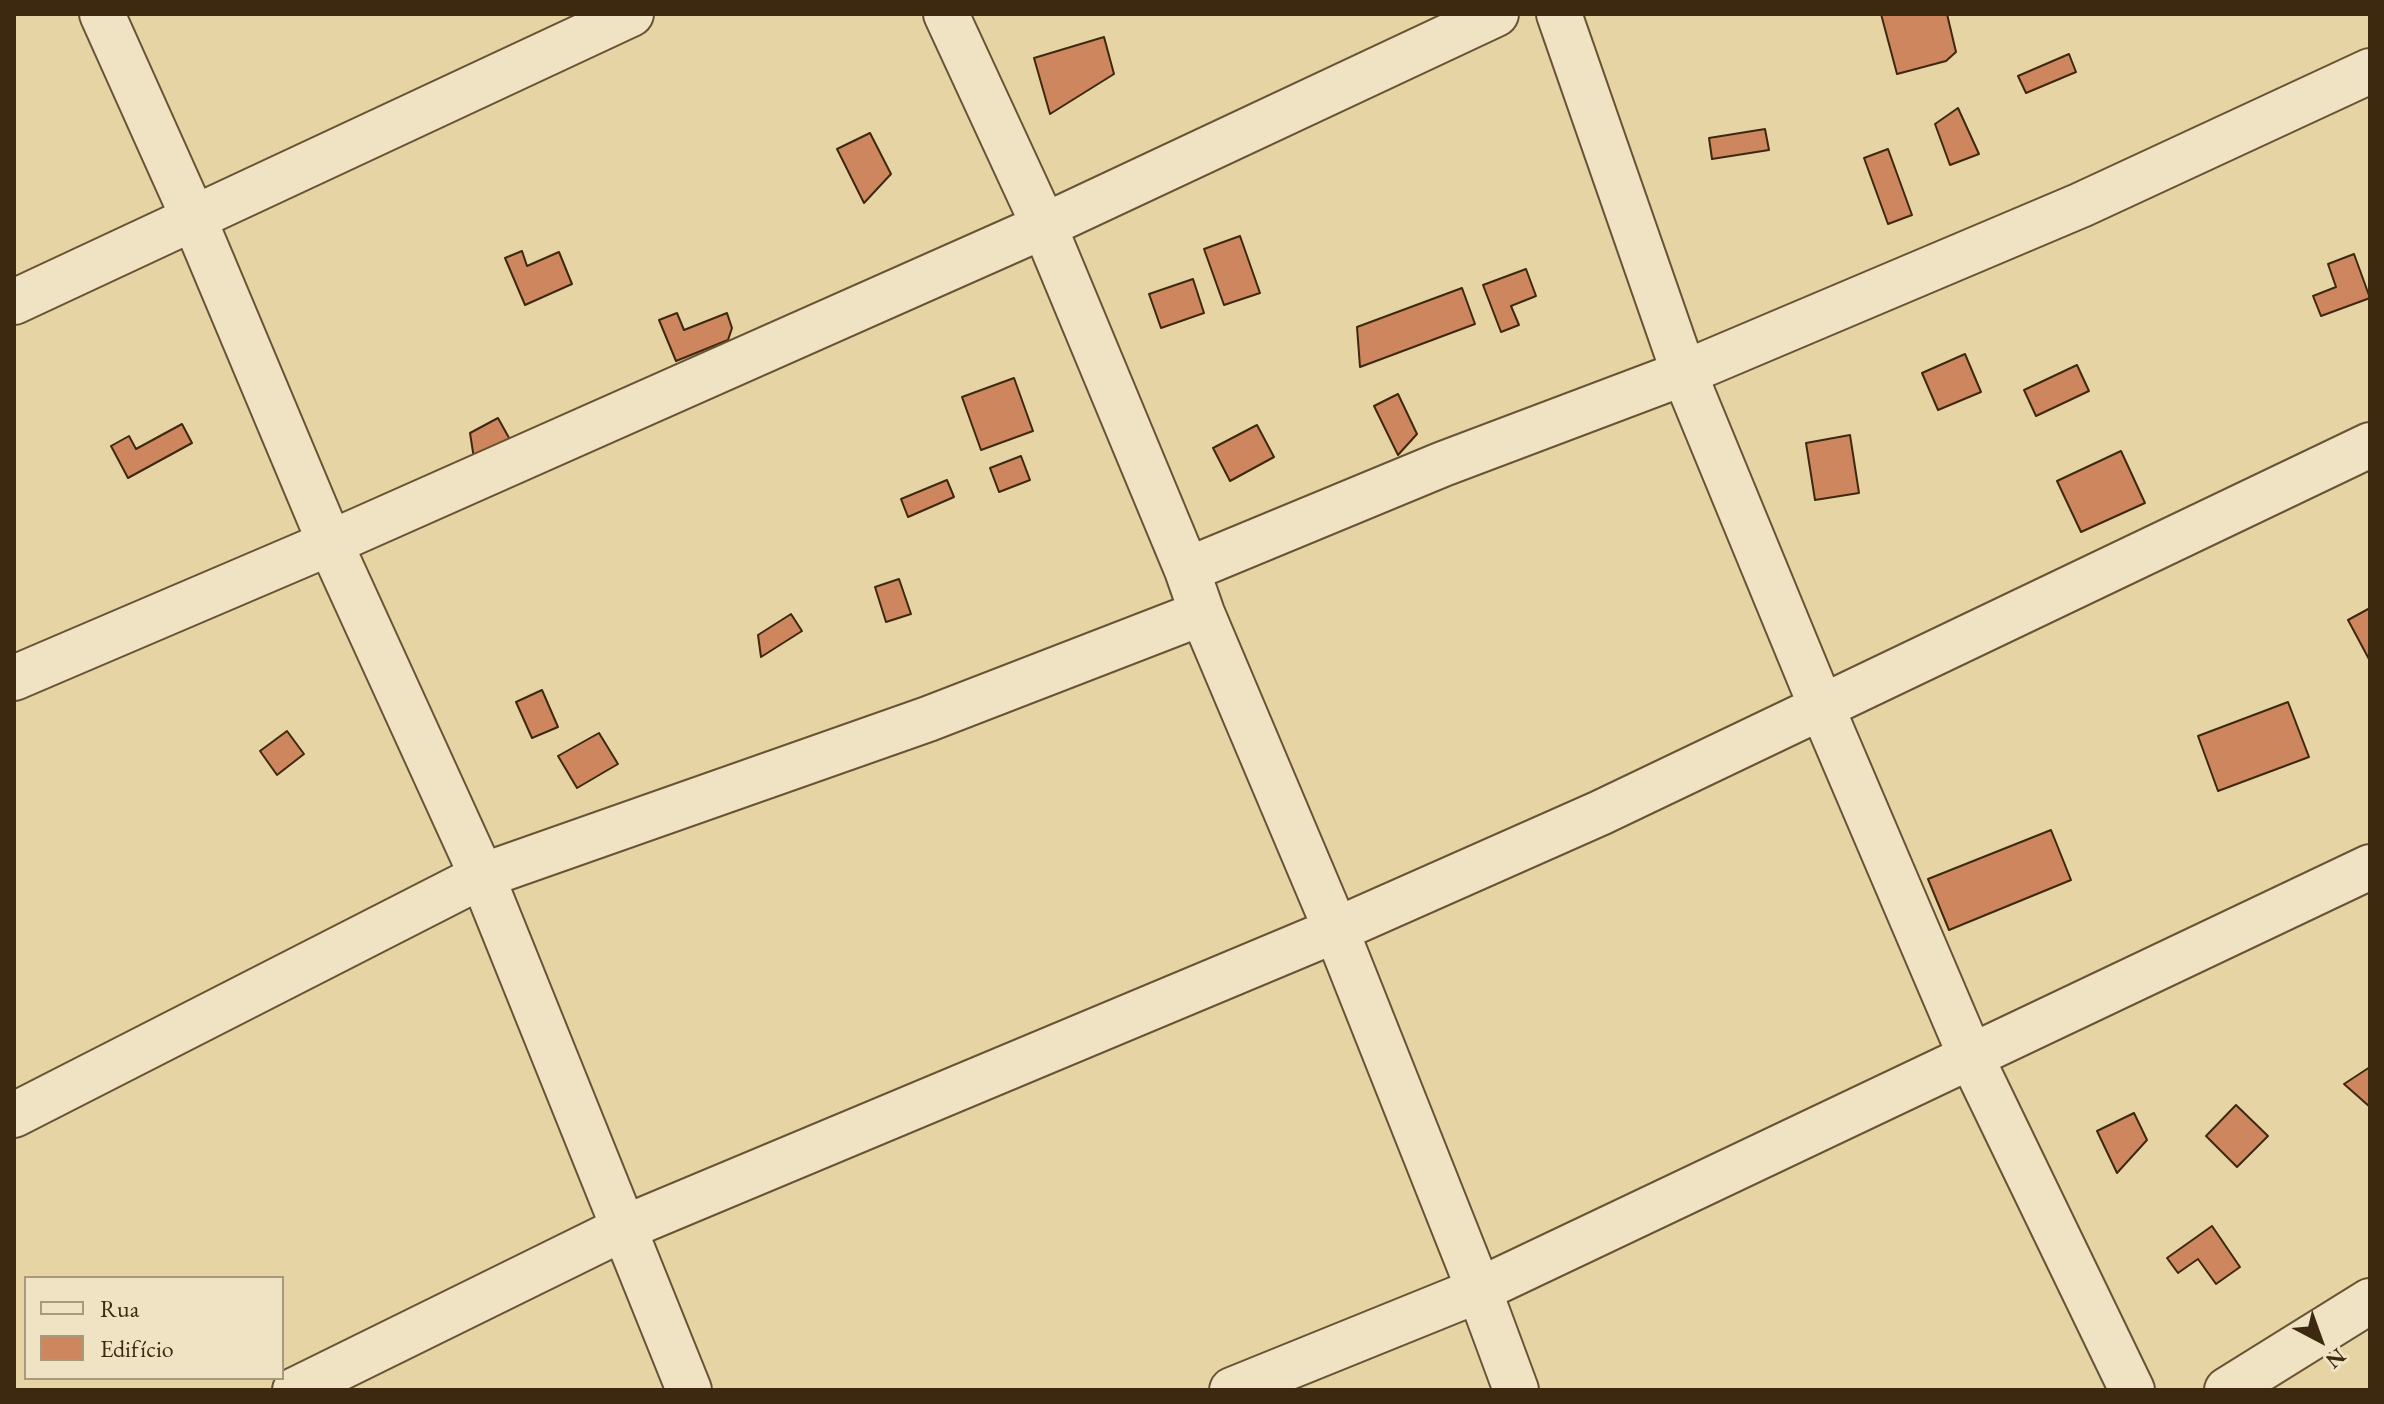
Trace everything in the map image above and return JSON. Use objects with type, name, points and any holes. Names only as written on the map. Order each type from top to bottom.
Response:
[{"type":"street","points":[[102,14],[194,219],[330,543],[482,876],[689,1390]]},
{"type":"street","points":[[14,302],[631,14]]},
{"type":"street","points":[[946,14],[1044,226],[1187,570],[1202,613],[1336,930],[1516,1390]]},
{"type":"street","points":[[14,678],[330,543],[1044,226],[1496,14]]},
{"type":"street","points":[[1559,14],[1684,373],[1822,708],[1971,1057],[2132,1390]]},
{"type":"street","points":[[1187,570],[1443,464],[1684,373],[2081,205],[2370,71]]},
{"type":"street","points":[[295,1390],[624,1228],[1336,930],[1600,813],[2370,445]]},
{"type":"street","points":[[14,1115],[482,876],[928,719],[1202,613]]},
{"type":"street","points":[[1232,1390],[1479,1290],[2370,867]]},
{"type":"street","points":[[2227,1390],[2370,1301]]},
{"type":"building","points":[[1881,14],[1947,14],[1956,52],[1946,61],[1897,74]]},
{"type":"building","points":[[1104,37],[1114,74],[1050,114],[1034,58]]},
{"type":"building","points":[[2069,54],[2076,72],[2026,93],[2018,76]]},
{"type":"building","points":[[1958,108],[1979,154],[1950,165],[1935,124]]},
{"type":"building","points":[[1765,129],[1769,150],[1712,159],[1709,138]]},
{"type":"building","points":[[870,133],[891,174],[864,203],[837,149]]},
{"type":"building","points":[[1888,149],[1912,215],[1888,224],[1864,158]]},
{"type":"building","points":[[1240,236],[1260,293],[1224,305],[1204,249]]},
{"type":"building","points":[[522,251],[527,266],[559,252],[572,284],[525,305],[505,258]]},
{"type":"building","points":[[2354,254],[2370,298],[2321,316],[2313,296],[2336,287],[2328,264]]},
{"type":"building","points":[[1526,269],[1536,296],[1511,306],[1519,325],[1501,332],[1483,285]]},
{"type":"building","points":[[1193,279],[1204,313],[1161,328],[1149,294]]},
{"type":"building","points":[[1462,288],[1475,324],[1360,367],[1357,327]]},
{"type":"building","points":[[677,313],[684,330],[727,313],[732,328],[728,340],[676,361],[659,320]]},
{"type":"building","points":[[1965,354],[1981,392],[1938,410],[1922,373]]},
{"type":"building","points":[[2077,365],[2089,391],[2036,416],[2024,390]]},
{"type":"building","points":[[1014,378],[1033,431],[981,450],[962,397]]},
{"type":"building","points":[[1398,394],[1417,434],[1398,455],[1374,406]]},
{"type":"building","points":[[498,418],[513,445],[475,465],[470,433]]},
{"type":"building","points":[[182,424],[192,443],[128,478],[111,446],[129,436],[136,449]]},
{"type":"building","points":[[1257,425],[1274,457],[1230,481],[1213,448]]},
{"type":"building","points":[[1850,435],[1859,493],[1815,500],[1806,443]]},
{"type":"building","points":[[2121,451],[2145,503],[2081,532],[2057,481]]},
{"type":"building","points":[[1021,456],[1030,480],[999,492],[990,468]]},
{"type":"building","points":[[947,480],[954,497],[908,517],[901,499]]},
{"type":"building","points":[[899,579],[911,614],[886,622],[875,587]]},
{"type":"building","points":[[2370,608],[2370,661],[2348,620]]},
{"type":"building","points":[[791,614],[802,631],[761,657],[758,635]]},
{"type":"building","points":[[542,690],[558,727],[532,738],[516,702]]},
{"type":"building","points":[[2288,702],[2309,757],[2218,791],[2198,736]]},
{"type":"building","points":[[287,731],[304,754],[277,775],[260,751]]},
{"type":"building","points":[[599,733],[618,764],[577,788],[558,756]]},
{"type":"building","points":[[2051,830],[2071,880],[1949,930],[1928,879]]},
{"type":"building","points":[[2370,1067],[2370,1107],[2344,1084]]},
{"type":"building","points":[[2236,1105],[2268,1136],[2237,1167],[2206,1136]]},
{"type":"building","points":[[2134,1113],[2147,1140],[2117,1173],[2097,1131]]},
{"type":"building","points":[[2212,1226],[2240,1267],[2216,1284],[2198,1259],[2178,1273],[2167,1258]]}]
